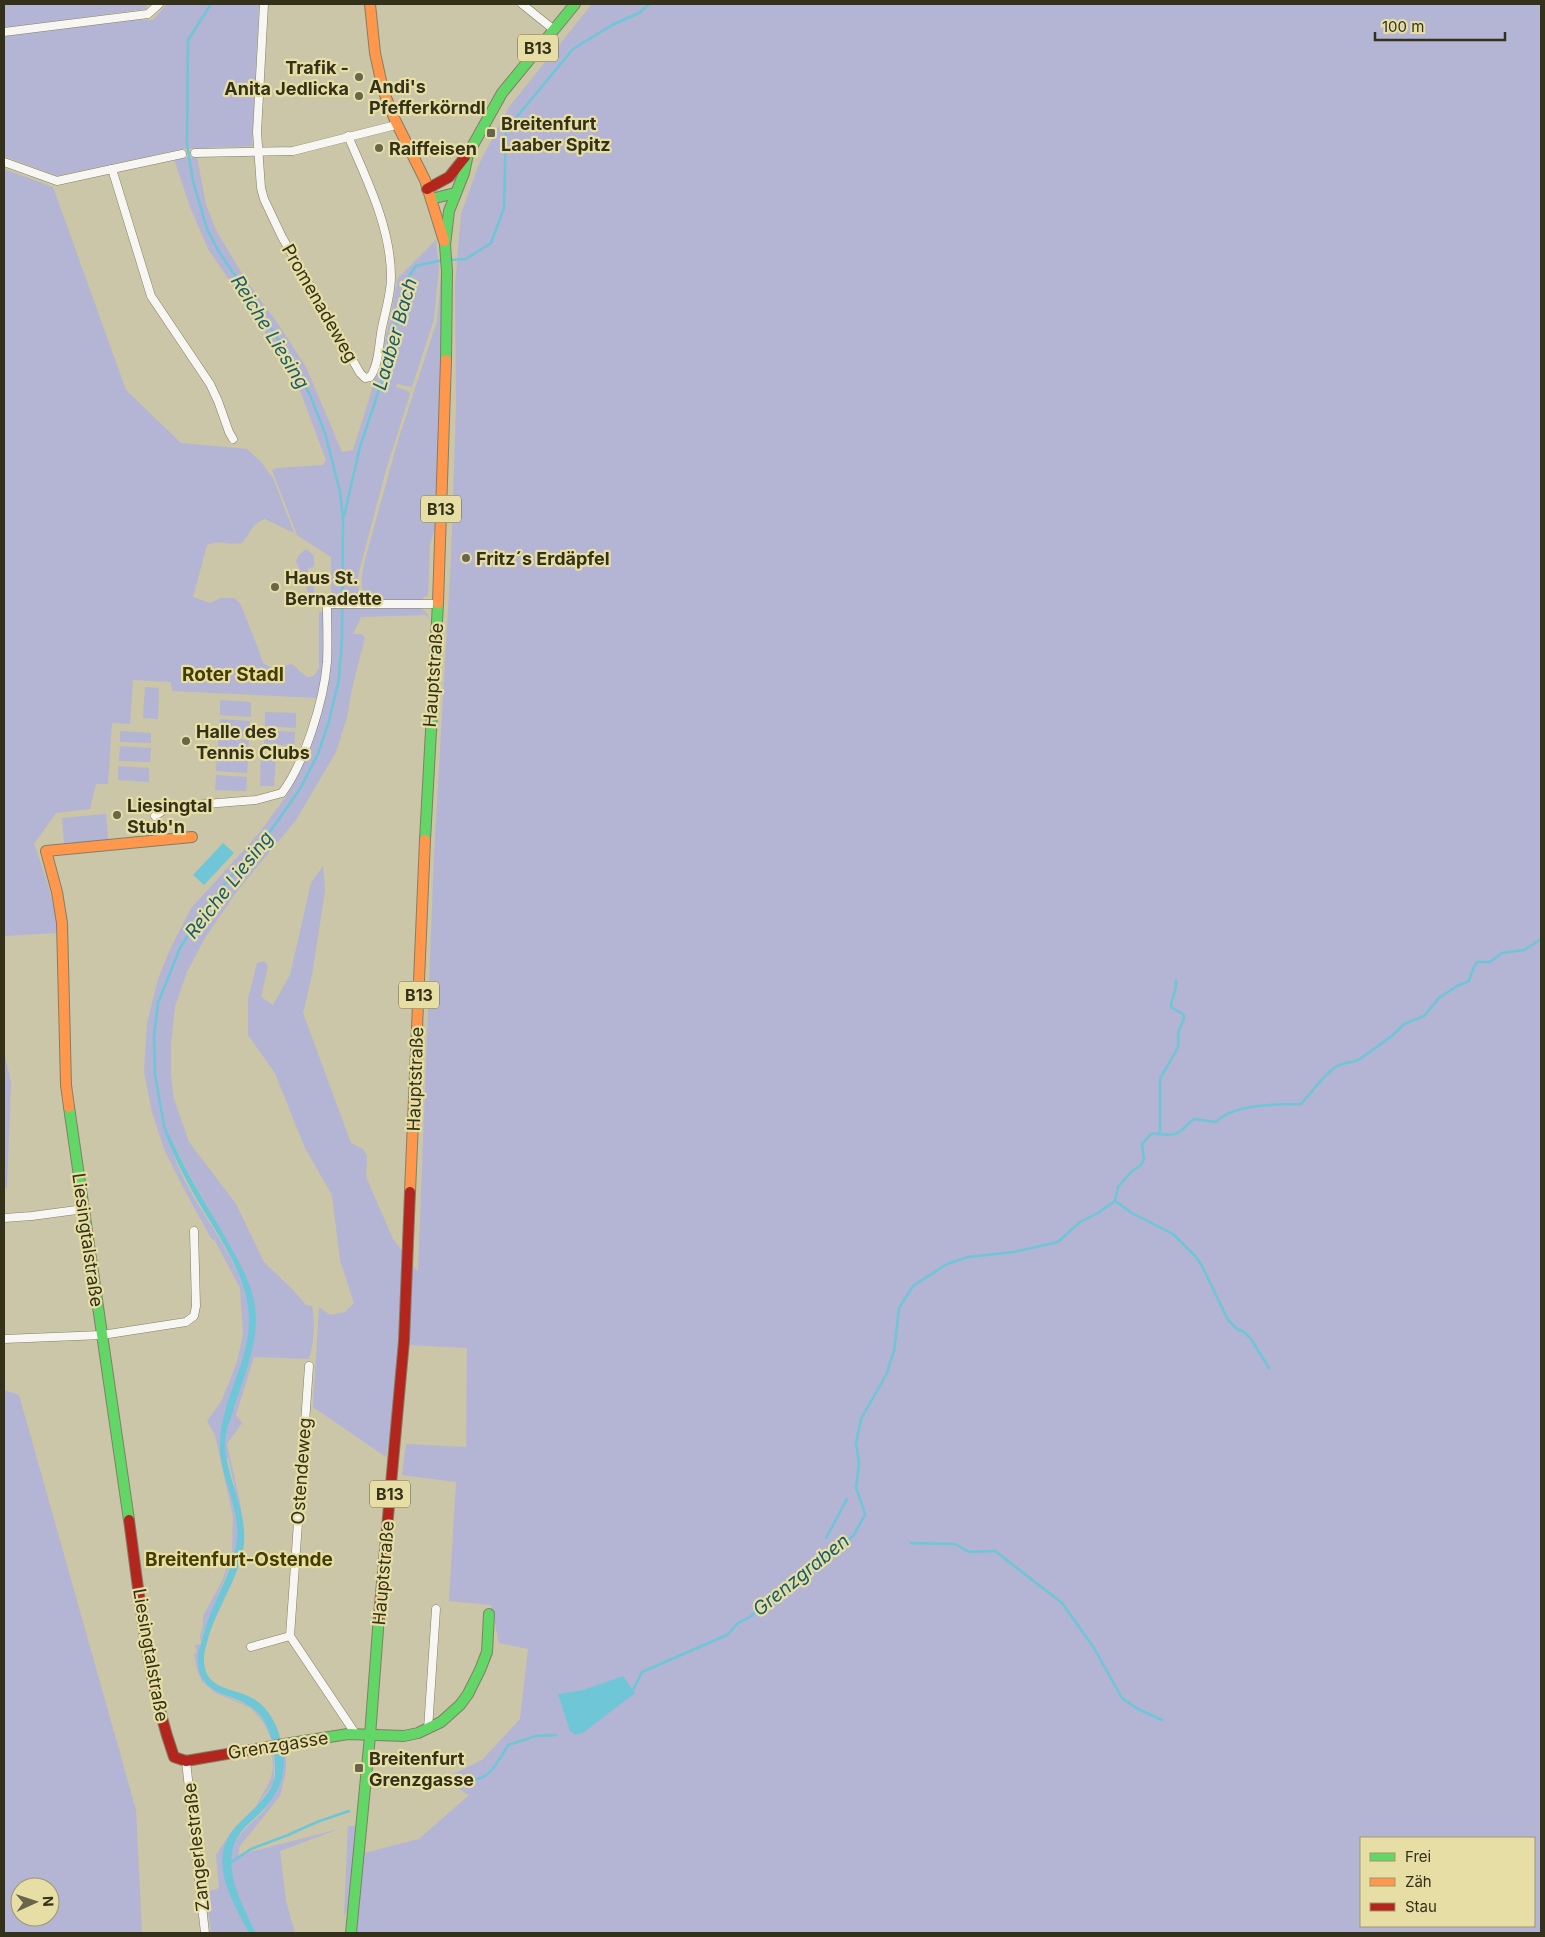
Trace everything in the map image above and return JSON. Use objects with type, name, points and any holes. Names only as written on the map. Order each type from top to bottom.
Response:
[{"type":"main road","points":[[370,4],[373,42],[386,102],[428,189],[445,246]]},
{"type":"main road","name":"B13","points":[[445,246],[449,211],[454,193],[464,173],[468,154],[502,93],[575,4]]},
{"type":"main road","points":[[428,189],[449,177],[468,154]]},
{"type":"main road","points":[[432,199],[454,193]]},
{"type":"main road","name":"Hauptstraße","points":[[351,1933],[404,1341],[446,396],[447,271],[445,246]]},
{"type":"main road","name":"Liesingtalstraße","points":[[186,1760],[174,1757],[168,1743],[150,1667],[66,1085],[62,923],[57,892],[46,851],[192,837]]},
{"type":"main road","points":[[370,1736],[388,1738],[405,1736],[428,1729],[448,1718],[456,1710],[472,1690],[486,1654],[488,1614]]},
{"type":"main road","name":"Grenzgasse","points":[[186,1760],[355,1733],[370,1736]]},
{"type":"street","points":[[4,32],[148,14],[159,4]]},
{"type":"street","name":"Promenadeweg","points":[[264,4],[257,132],[261,188],[272,220],[365,378],[370,377],[376,362],[390,294],[390,264],[382,223],[371,189],[348,136]]},
{"type":"street","points":[[522,4],[553,29]]},
{"type":"street","points":[[195,154],[293,150],[396,125]]},
{"type":"street","points":[[4,162],[57,181],[182,154]]},
{"type":"street","points":[[112,169],[151,296],[210,384],[229,432],[234,439]]},
{"type":"street","points":[[155,816],[168,807],[256,800],[282,793],[302,754],[318,712],[327,662],[327,604],[438,604]]},
{"type":"street","points":[[4,1218],[84,1209]]},
{"type":"street","points":[[4,1339],[102,1335],[186,1322],[194,1316],[196,1306],[194,1231]]},
{"type":"street","name":"Ostendeweg","points":[[290,1636],[309,1366]]},
{"type":"street","points":[[428,1729],[436,1609]]},
{"type":"street","points":[[251,1647],[290,1636],[355,1733]]},
{"type":"street","name":"Zangerlestraße","points":[[186,1760],[205,1933]]},
{"type":"shaded area","points":[[4,4],[148,4],[145,9],[4,28]]},
{"type":"shaded area","points":[[167,4],[259,4],[252,146],[182,149],[57,176],[4,156],[4,36],[130,20],[153,20]]},
{"type":"shaded area","points":[[592,4],[1541,4],[1541,1933],[355,1933],[364,1853],[419,1839],[469,1795],[443,1779],[482,1760],[520,1719],[528,1649],[499,1643],[491,1605],[449,1601],[456,1482],[402,1475],[406,1444],[466,1447],[467,1348],[406,1345],[386,1457],[313,1407],[319,1307],[330,1315],[345,1312],[354,1303],[340,1260],[332,1195],[305,1148],[275,1073],[248,1035],[248,999],[257,963],[264,961],[268,966],[261,997],[273,1005],[290,975],[311,883],[323,866],[325,891],[312,975],[303,1013],[351,1143],[363,1149],[367,1156],[366,1177],[393,1239],[418,1272],[434,855],[451,558],[456,408],[455,286],[461,214],[479,164],[509,107]],"holes":[[[623,1676],[635,1693],[559,1694],[583,1690]]]},
{"type":"shaded area","points":[[197,157],[206,205],[217,232],[246,280],[306,367],[342,452],[353,450],[387,333],[398,278],[436,240],[439,268],[434,319],[412,387],[397,384],[396,387],[408,391],[410,394],[386,470],[361,564],[358,576],[359,597],[357,600],[331,599],[331,557],[297,535],[272,470],[277,468],[323,465],[326,460],[300,391],[273,344],[208,249],[190,207],[174,159]]},
{"type":"shaded area","points":[[4,169],[53,187],[126,390],[181,443],[247,449],[262,463],[274,480],[294,533],[265,519],[257,523],[242,543],[212,543],[207,545],[193,597],[210,603],[221,598],[234,598],[240,603],[263,663],[273,669],[292,664],[308,677],[312,677],[319,668],[319,612],[323,612],[323,666],[317,698],[172,691],[171,682],[133,680],[130,724],[112,723],[108,784],[96,784],[90,809],[56,813],[34,844],[49,887],[58,933],[4,936]]},
{"type":"shaded area","points":[[441,276],[441,404],[436,525],[430,544],[428,595],[420,600],[367,601],[362,587],[365,560],[397,444],[437,321]]},
{"type":"shaded area","points":[[305,550],[308,550],[314,556],[314,567],[308,568],[308,576],[314,577],[314,595],[310,597],[296,561]]},
{"type":"shaded area","points":[[418,607],[426,612],[429,618],[425,615],[361,617],[353,634],[362,634],[365,638],[347,717],[336,752],[296,820],[238,890],[205,938],[187,972],[175,1006],[171,1044],[171,1076],[174,1099],[189,1142],[236,1204],[264,1262],[306,1305],[312,1306],[313,1313],[313,1340],[309,1359],[254,1357],[236,1415],[242,1423],[227,1444],[240,1502],[243,1525],[228,1458],[223,1461],[237,1518],[237,1542],[234,1556],[203,1632],[198,1663],[204,1683],[224,1695],[252,1707],[266,1723],[271,1735],[274,1783],[256,1807],[231,1832],[256,1806],[270,1781],[273,1769],[271,1739],[264,1723],[251,1708],[216,1693],[202,1682],[194,1654],[197,1653],[195,1645],[201,1644],[200,1636],[203,1616],[222,1581],[232,1554],[233,1516],[215,1435],[207,1421],[222,1400],[237,1362],[243,1334],[240,1288],[186,1193],[164,1149],[152,1112],[144,1072],[147,1023],[158,979],[171,947],[192,907],[260,832],[287,795],[309,750],[323,705],[331,608]],"holes":[[[169,1134],[219,1226],[237,1263],[252,1302],[256,1323],[234,1265],[196,1201],[179,1167],[172,1151]]]},
{"type":"shaded area","points":[[145,687],[159,688],[158,719],[143,718]]},
{"type":"shaded area","points":[[220,700],[251,702],[251,717],[220,715]]},
{"type":"shaded area","points":[[265,712],[296,713],[296,728],[265,726]]},
{"type":"shaded area","points":[[220,719],[250,721],[250,736],[219,734]]},
{"type":"shaded area","points":[[264,730],[295,732],[294,746],[264,744]]},
{"type":"shaded area","points":[[120,731],[151,733],[151,743],[120,742]]},
{"type":"shaded area","points":[[218,738],[249,740],[248,754],[218,752]]},
{"type":"shaded area","points":[[120,746],[151,748],[150,762],[119,761]]},
{"type":"shaded area","points":[[261,755],[276,755],[274,786],[260,786]]},
{"type":"shaded area","points":[[217,757],[248,759],[247,773],[216,771]]},
{"type":"shaded area","points":[[118,766],[149,768],[149,782],[118,780]]},
{"type":"shaded area","points":[[216,775],[247,777],[246,791],[215,790]]},
{"type":"shaded area","points":[[106,814],[108,840],[64,843],[62,818]]},
{"type":"shaded area","points":[[223,843],[234,853],[204,885],[193,875]]},
{"type":"shaded area","points":[[4,1051],[11,1083],[7,1188],[4,1189]]},
{"type":"shaded area","points":[[169,1134],[185,1167],[243,1270],[249,1283],[256,1310],[253,1345],[226,1433],[225,1442],[228,1467],[242,1517],[244,1543],[239,1565],[209,1635],[204,1662],[206,1671],[215,1683],[246,1695],[261,1704],[272,1718],[282,1744],[284,1761],[280,1785],[268,1804],[241,1832],[234,1844],[232,1857],[232,1870],[239,1896],[256,1933],[249,1933],[231,1897],[223,1871],[222,1858],[225,1845],[231,1833],[267,1794],[273,1784],[275,1773],[273,1746],[268,1729],[259,1714],[244,1703],[210,1687],[200,1673],[198,1659],[205,1628],[231,1564],[237,1539],[233,1502],[223,1467],[220,1443],[225,1412],[245,1352],[248,1337],[248,1305],[239,1274],[181,1170],[166,1135]]},
{"type":"shaded area","points":[[4,1390],[19,1395],[136,1810],[142,1933],[4,1933]]},
{"type":"shaded area","points":[[623,1676],[635,1693],[584,1732],[575,1735],[570,1731],[558,1694],[583,1690]]},
{"type":"shaded area","points":[[283,1750],[286,1750],[286,1771],[280,1796],[240,1846],[238,1855],[339,1829],[280,1851],[286,1901],[295,1933],[256,1933],[233,1880],[232,1857],[234,1846],[240,1835],[266,1808],[275,1791],[284,1770]]},
{"type":"shaded area","points":[[348,1826],[358,1826],[349,1907],[344,1916]]},
{"type":"shaded area","points":[[231,1832],[224,1875],[237,1910],[249,1933],[211,1933],[206,1892],[219,1888],[216,1855]]},
{"type":"waterway","name":"Reiche Liesing","points":[[168,1137],[164,1126],[155,1074],[154,1036],[158,1003],[180,948],[198,920],[232,875],[264,840],[300,789],[318,754],[329,721],[339,679],[342,638],[343,518],[340,492],[325,433],[310,395],[293,361],[219,252],[207,229],[193,181],[187,144],[188,40],[211,4]]},
{"type":"waterway","name":"Laaber Bach","points":[[449,260],[466,259],[491,243],[504,208],[506,130],[573,49],[612,25],[639,13],[649,4]]},
{"type":"waterway","name":"Laaber Bach","points":[[344,516],[360,447],[385,372],[407,279],[416,266],[443,260]]},
{"type":"waterway","name":"Grenzgraben","points":[[632,1692],[642,1672],[727,1635],[738,1623],[750,1617],[790,1583],[853,1536],[865,1515],[856,1488],[859,1463],[856,1443],[861,1419],[886,1375],[894,1351],[899,1308],[913,1286],[947,1264],[968,1257],[1014,1252],[1058,1242],[1080,1222],[1098,1213],[1115,1201],[1118,1187],[1131,1172],[1141,1165],[1144,1159],[1142,1144],[1151,1134],[1174,1134],[1182,1130],[1194,1119],[1216,1122],[1224,1116],[1244,1108],[1301,1104],[1332,1069],[1360,1059],[1393,1035],[1404,1024],[1424,1016],[1439,998],[1457,986],[1469,981],[1477,962],[1490,962],[1502,953],[1524,950],[1541,939]]},
{"type":"waterway","points":[[1160,1132],[1160,1078],[1178,1047],[1178,1032],[1184,1017],[1184,1015],[1171,1007],[1176,989],[1176,981]]},
{"type":"waterway","points":[[1115,1201],[1132,1213],[1173,1234],[1196,1257],[1228,1320],[1251,1339],[1269,1368]]},
{"type":"waterway","points":[[826,1538],[847,1499]]},
{"type":"waterway","points":[[911,1543],[955,1544],[969,1552],[995,1551],[1062,1603],[1094,1648],[1122,1698],[1138,1709],[1162,1720]]},
{"type":"waterway","name":"Grenzgraben","points":[[431,1781],[464,1781],[483,1777],[494,1767],[508,1745],[536,1736],[556,1735]]},
{"type":"waterway","name":"Grenzgraben","points":[[230,1863],[251,1849],[349,1811]]},
{"type":"traffic: fast","points":[[446,360],[447,271],[445,245],[449,211],[464,173],[468,154],[502,93],[575,4]]},
{"type":"traffic: fast","points":[[431,199],[455,193]]},
{"type":"traffic: fast","points":[[425,840],[438,603]]},
{"type":"traffic: fast","points":[[69,1107],[129,1520]]},
{"type":"traffic: fast","points":[[285,1744],[348,1734],[404,1736],[418,1733],[441,1722],[460,1705],[480,1670],[487,1652],[489,1614]]},
{"type":"traffic: fast","points":[[351,1933],[370,1736],[379,1616]]},
{"type":"traffic: slow","points":[[370,4],[375,53],[383,90],[395,120],[425,180],[444,241]]},
{"type":"traffic: slow","points":[[438,603],[446,360]]},
{"type":"traffic: slow","points":[[69,1107],[66,1085],[62,923],[57,892],[46,851],[192,837]]},
{"type":"traffic: slow","points":[[410,1192],[425,840]]},
{"type":"traffic: jam","points":[[427,189],[449,177],[465,157]]},
{"type":"traffic: jam","points":[[379,1616],[404,1341],[410,1192]]},
{"type":"traffic: jam","points":[[129,1520],[151,1669],[157,1699],[174,1757],[186,1761],[285,1744]]},
{"type":"place","name":"Trafik - Anita Jedlicka","points":[[359,77]]},
{"type":"place","name":"Andi's Pfefferkörndl","points":[[359,96]]},
{"type":"place","name":"Breitenfurt Laaber Spitz","points":[[491,133]]},
{"type":"place","name":"Raiffeisen","points":[[379,148]]},
{"type":"place","name":"Fritz´s Erdäpfel","points":[[466,558]]},
{"type":"place","name":"Haus St. Bernadette","points":[[275,587]]},
{"type":"place","name":"Halle des Tennis Clubs","points":[[186,741]]},
{"type":"place","name":"Liesingtal Stub'n","points":[[117,815]]},
{"type":"place","name":"Breitenfurt Grenzgasse","points":[[359,1768]]},
{"type":"district","name":"Roter Stadl","points":[[233,674]]},
{"type":"district","name":"Breitenfurt-Ostende","points":[[239,1559]]}]
